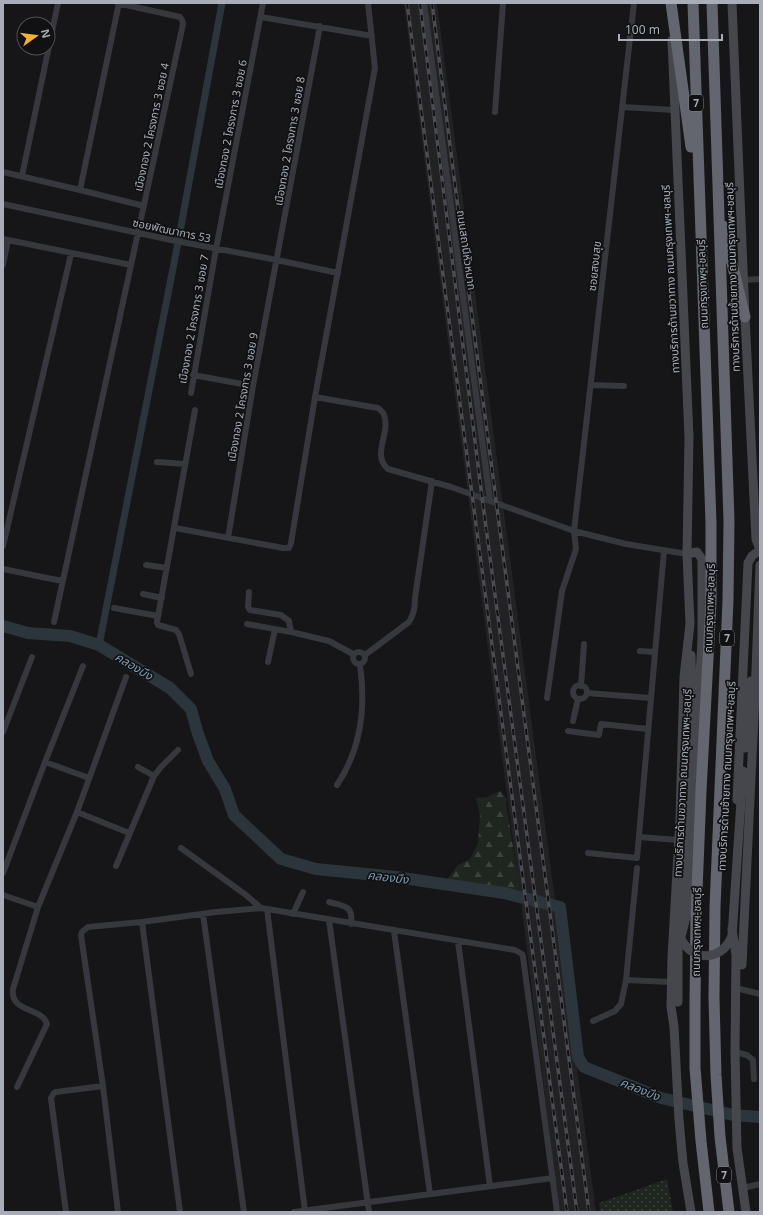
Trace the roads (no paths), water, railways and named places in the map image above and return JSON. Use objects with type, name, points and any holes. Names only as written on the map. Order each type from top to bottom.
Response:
[{"type":"highway","points":[[671,3],[699,203]]},
{"type":"highway","name":"ถนนกรุงเทพฯ-ชลบุรี","points":[[693,3],[711,523],[711,602],[696,916],[695,1068],[709,1212]]},
{"type":"highway","name":"ถนนกรุงเทพฯ-ชลบุรี","points":[[712,3],[729,521],[728,600],[715,906],[714,998],[716,1074],[720,1137],[729,1212]]},
{"type":"highway","points":[[713,30],[715,3]]},
{"type":"highway","points":[[718,202],[745,317]]},
{"type":"main road","name":"ทางบริการด้านขวาทาง ถนนกรุงเทพฯ-ชลบุรี","points":[[671,3],[674,110],[689,437],[686,554],[690,624],[684,677],[671,1006],[674,1027],[675,1066],[683,1163],[691,1212]]},
{"type":"main road","name":"ทางบริการด้านซ้ายทาง ถนนกรุงเทพฯ-ชลบุรี","points":[[732,3],[756,539],[760,550],[750,559],[747,571],[732,913],[732,928],[736,948],[735,1052],[737,1148],[746,1212]]},
{"type":"main road","name":"ทางบริการด้านขวาทาง ถนนกรุงเทพฯ-ชลบุรี","points":[[674,1027],[678,1004],[678,949],[686,917],[688,897],[702,640],[702,559],[698,552],[686,554]]},
{"type":"main road","name":"ทางบริการด้านซ้ายทาง ถนนกรุงเทพฯ-ชลบุรี","points":[[736,1007],[740,989],[757,714],[756,658],[760,564]]},
{"type":"main road","points":[[747,571],[752,566],[760,564]]},
{"type":"main road","points":[[690,624],[692,696],[680,934],[685,946],[691,951],[703,956],[714,955],[722,951],[726,948],[732,936],[749,693],[751,676],[756,658]]},
{"type":"main road","points":[[745,628],[751,625],[758,629]]},
{"type":"street","points":[[22,176],[58,3]]},
{"type":"street","points":[[80,190],[118,3]]},
{"type":"street","name":"เมืองทอง 2 โครงการ 3 ซอย 4","points":[[54,622],[183,24],[180,18],[118,3]]},
{"type":"street","name":"เมืองทอง 2 โครงการ 3 ซอย 6","points":[[216,249],[263,3]]},
{"type":"street","points":[[175,528],[283,548],[289,548],[291,543],[315,397],[375,68],[368,3]]},
{"type":"street","name":"ถนนสถานีหัวหมาก","points":[[424,3],[490,500]]},
{"type":"street","points":[[495,112],[503,3]]},
{"type":"street","name":"ซอยสงบสุข","points":[[547,698],[562,591],[576,549],[574,531],[634,3]]},
{"type":"street","points":[[261,17],[372,36]]},
{"type":"street","name":"เมืองทอง 2 โครงการ 3 ซอย 8","points":[[277,260],[320,26]]},
{"type":"street","points":[[622,107],[674,110]]},
{"type":"street","points":[[3,172],[144,206]]},
{"type":"street","name":"ซอยพัฒนาการ 53","points":[[3,204],[138,234],[338,273]]},
{"type":"street","points":[[3,265],[6,239],[71,254],[131,265]]},
{"type":"street","name":"เมืองทอง 2 โครงการ 3 ซอย 7","points":[[191,393],[216,249]]},
{"type":"street","points":[[3,546],[71,254]]},
{"type":"street","name":"เมืองทอง 2 โครงการ 3 ซอย 9","points":[[228,538],[253,386],[277,260]]},
{"type":"street","points":[[744,280],[760,279]]},
{"type":"street","points":[[193,375],[253,386]]},
{"type":"street","points":[[591,385],[624,386]]},
{"type":"street","points":[[315,397],[378,408],[384,414],[386,424],[381,459],[383,465],[388,469],[432,481],[490,500],[574,531],[626,544],[686,554]]},
{"type":"street","points":[[191,674],[179,634],[174,628],[158,625],[157,622],[195,410]]},
{"type":"street","points":[[158,462],[185,464]]},
{"type":"street","points":[[365,655],[409,622],[413,616],[416,608],[415,598],[432,481]]},
{"type":"street","points":[[588,853],[637,858],[664,551]]},
{"type":"street","points":[[146,565],[167,568]]},
{"type":"street","points":[[3,569],[62,581]]},
{"type":"street","points":[[250,592],[248,607],[250,610],[281,615],[289,621],[291,632]]},
{"type":"street","points":[[143,594],[162,598]]},
{"type":"street","points":[[114,608],[158,616]]},
{"type":"street","points":[[247,624],[329,641],[353,654],[360,652],[365,655]]},
{"type":"street","points":[[268,662],[275,629]]},
{"type":"street","points":[[581,686],[584,644]]},
{"type":"street","points":[[640,651],[655,652]]},
{"type":"street","points":[[353,654],[353,661],[357,665],[360,665]]},
{"type":"street","points":[[360,665],[365,661],[365,655]]},
{"type":"street","points":[[3,732],[32,657]]},
{"type":"street","points":[[337,785],[346,772],[356,746],[363,696],[360,665]]},
{"type":"street","points":[[3,873],[83,666]]},
{"type":"street","points":[[17,1086],[47,1024],[43,1017],[20,1006],[13,998],[12,994],[38,907],[77,812],[126,677]]},
{"type":"street","points":[[581,686],[586,689],[587,693]]},
{"type":"street","points":[[578,699],[573,693],[576,688],[581,686]]},
{"type":"street","points":[[587,693],[651,698]]},
{"type":"street","points":[[578,699],[584,698],[587,693]]},
{"type":"street","points":[[573,721],[578,699]]},
{"type":"street","points":[[568,732],[599,735],[601,724],[648,729]]},
{"type":"street","points":[[116,866],[154,776],[160,767],[178,750]]},
{"type":"street","points":[[45,762],[89,778]]},
{"type":"street","points":[[138,767],[154,776]]},
{"type":"street","points":[[77,812],[129,833]]},
{"type":"street","points":[[639,837],[678,840]]},
{"type":"street","points":[[181,848],[264,909],[305,1211]]},
{"type":"street","points":[[593,1021],[615,1011],[621,1004],[626,980],[637,868]]},
{"type":"street","points":[[292,914],[303,892]]},
{"type":"street","points":[[3,895],[38,907]]},
{"type":"street","points":[[329,902],[350,909],[350,924]]},
{"type":"street","points":[[118,1212],[81,935],[82,932],[88,927],[203,914],[264,909],[515,950],[522,954],[524,957],[557,1212]]},
{"type":"street","points":[[203,914],[244,1212]]},
{"type":"street","points":[[329,920],[368,1212]]},
{"type":"street","points":[[142,922],[180,1212]]},
{"type":"street","points":[[394,931],[430,1194]]},
{"type":"street","points":[[458,941],[490,1186]]},
{"type":"street","points":[[626,980],[671,982]]},
{"type":"street","points":[[740,989],[760,994]]},
{"type":"street","points":[[735,1052],[747,1055],[753,1060],[754,1079]]},
{"type":"street","points":[[66,1212],[51,1098],[56,1092],[102,1086]]},
{"type":"street","points":[[294,1212],[553,1178]]},
{"type":"street","points":[[743,1188],[760,1184]]},
{"type":"waterway","points":[[99,645],[177,248],[222,3]]},
{"type":"waterway","name":"คลองบึง","points":[[3,626],[28,633],[70,636],[99,645],[170,688],[191,709],[208,761],[225,789],[234,815],[281,859],[316,869],[396,877],[504,893],[560,907],[578,1057],[584,1067],[661,1098],[733,1115],[760,1117]]},
{"type":"railway","points":[[407,3],[567,1212]]},
{"type":"railway","points":[[420,3],[482,497],[577,1212]]},
{"type":"railway","points":[[432,3],[589,1212]]}]
